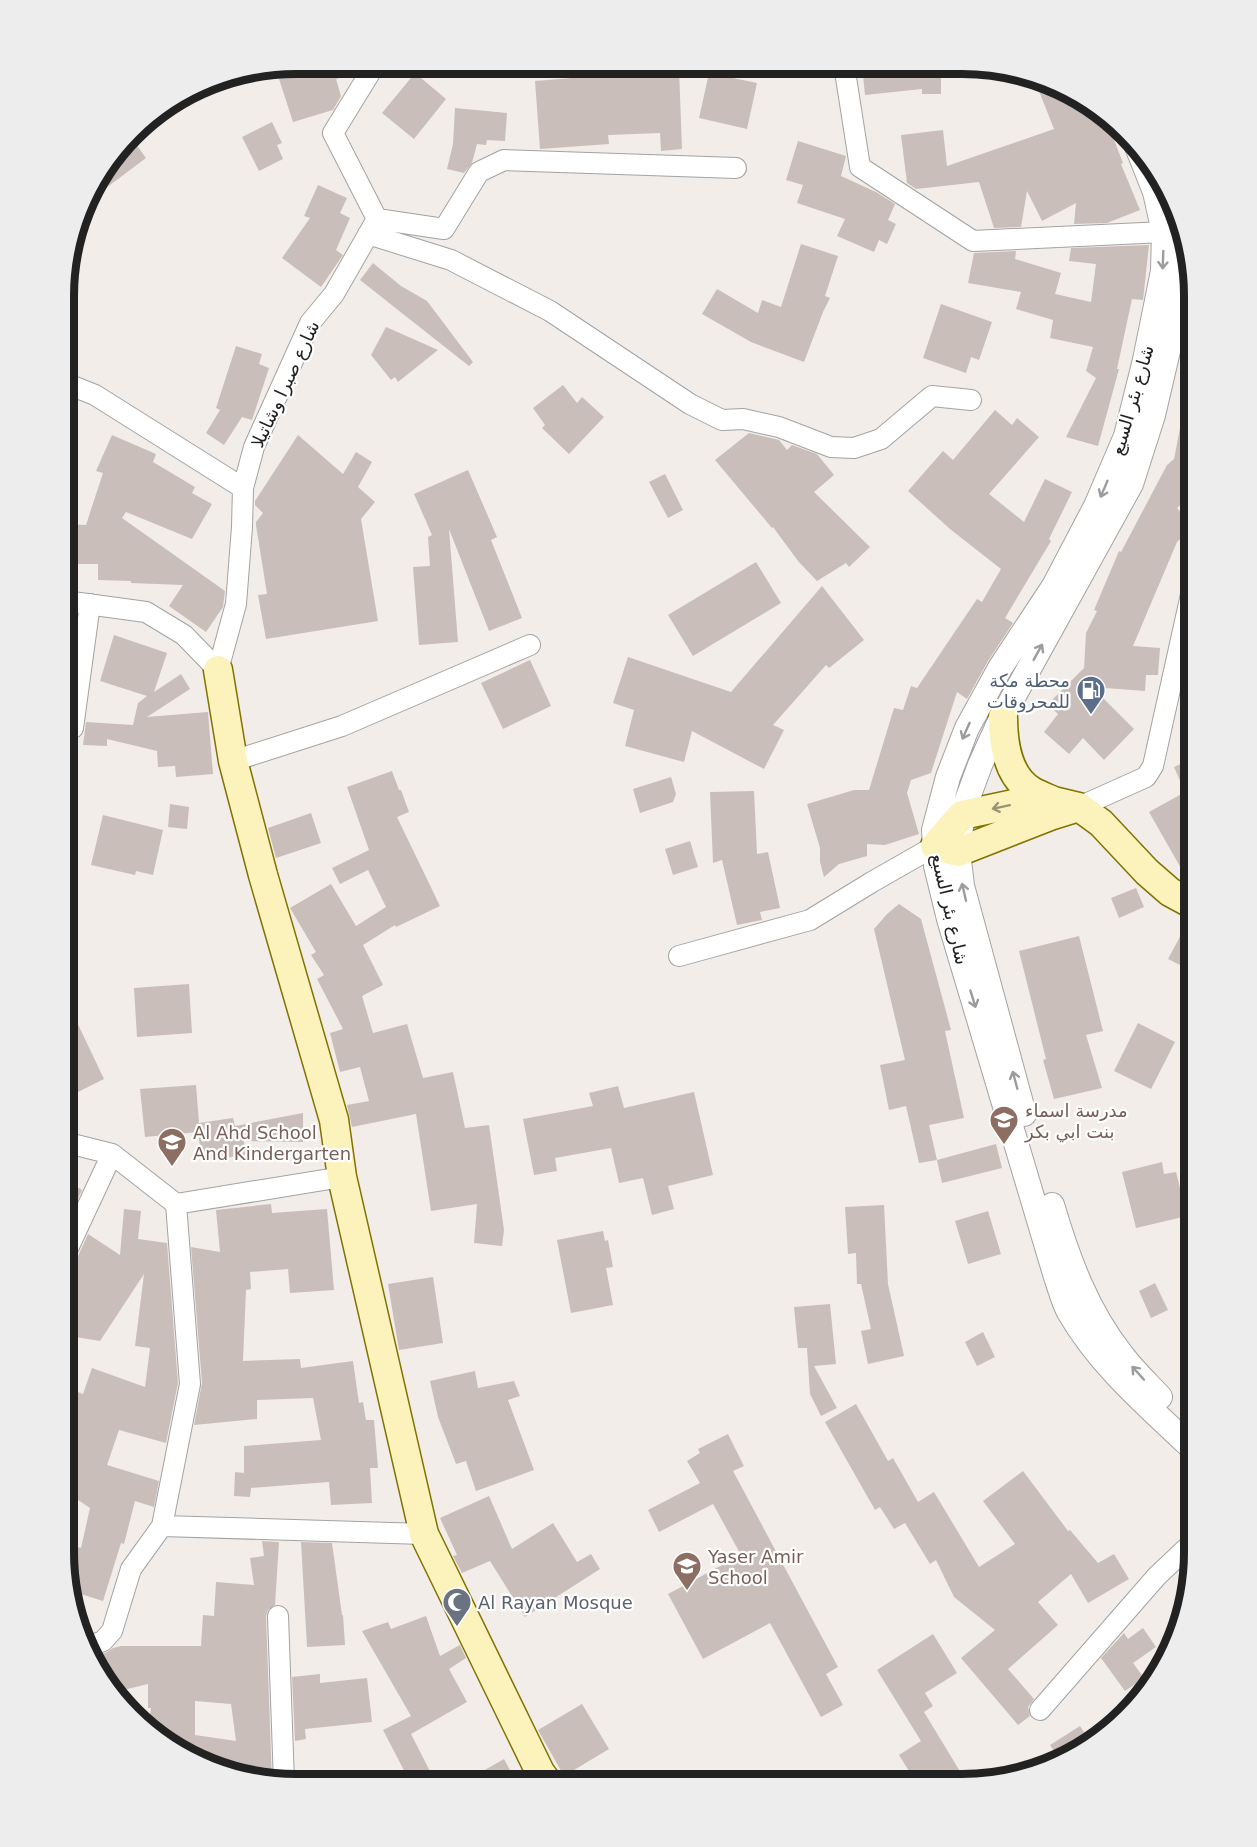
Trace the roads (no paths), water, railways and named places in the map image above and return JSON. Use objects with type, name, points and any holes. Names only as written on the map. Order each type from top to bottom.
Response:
[{"type":"main road","points":[[218,670],[233,761],[334,1120],[342,1177],[424,1534],[541,1774]]},
{"type":"main road","points":[[1003,717],[1003,739],[1012,767],[1019,779],[1030,790],[1067,804],[1101,823],[1148,872],[1170,892],[1184,900]]},
{"type":"main road","points":[[946,849],[962,815],[1023,802],[1067,804]]},
{"type":"main road","points":[[946,849],[1050,816],[1067,804]]},
{"type":"street","points":[[369,74],[333,133],[373,226],[451,260],[550,311],[690,404],[722,420],[743,419],[779,427],[831,447],[854,448],[881,439],[932,396],[971,400]]},
{"type":"street","points":[[845,74],[860,167],[973,241],[1174,236]]},
{"type":"street","points":[[373,226],[444,229],[479,172],[504,160],[735,168]]},
{"type":"street","name":"شارع بئر السبع","points":[[1149,177],[1174,236],[1163,272],[1145,360],[1126,436],[1096,506],[1059,576],[999,668],[967,729],[948,777],[934,830],[946,849],[962,886],[1020,1100],[1078,1283],[1122,1355],[1184,1421]]},
{"type":"street","name":"شارع صبرا وشاتيلا","points":[[218,670],[236,604],[243,488],[254,447],[310,323],[334,294],[373,226]]},
{"type":"street","name":"شارع بئر السبع","points":[[962,815],[980,765],[1003,717],[1131,484],[1154,415],[1171,338],[1182,267]]},
{"type":"street","points":[[74,387],[95,395],[243,488]]},
{"type":"street","points":[[74,602],[146,612],[184,635],[218,670]]},
{"type":"street","points":[[74,721],[90,604]]},
{"type":"street","points":[[1067,804],[1146,777],[1154,766],[1184,627]]},
{"type":"street","points":[[233,761],[342,726],[530,645]]},
{"type":"street","points":[[679,956],[810,921],[872,882],[946,849]]},
{"type":"street","name":"شارع بئر السبع","points":[[946,849],[936,866],[949,919],[1056,1277],[1068,1309],[1100,1357],[1184,1441]]},
{"type":"street","points":[[74,1144],[112,1154],[176,1204],[342,1177]]},
{"type":"street","points":[[74,1235],[112,1154]]},
{"type":"street","points":[[94,1645],[103,1641],[112,1631],[131,1569],[162,1526],[190,1384],[176,1204]]},
{"type":"street","points":[[162,1526],[424,1534]]},
{"type":"street","points":[[1040,1710],[1157,1576],[1184,1551]]},
{"type":"street","points":[[278,1616],[284,1773]]},
{"type":"place","name":"محطة مكة للمحروقات","points":[[1091,716]]},
{"type":"place","name":"مدرسة اسماء بنت ابي بكر","points":[[1004,1146]]},
{"type":"place","name":"Al Ahd School And Kindergarten","points":[[172,1168]]},
{"type":"place","name":"Yaser Amir School","points":[[687,1592]]},
{"type":"place","name":"Al Rayan Mosque","points":[[457,1628]]}]
